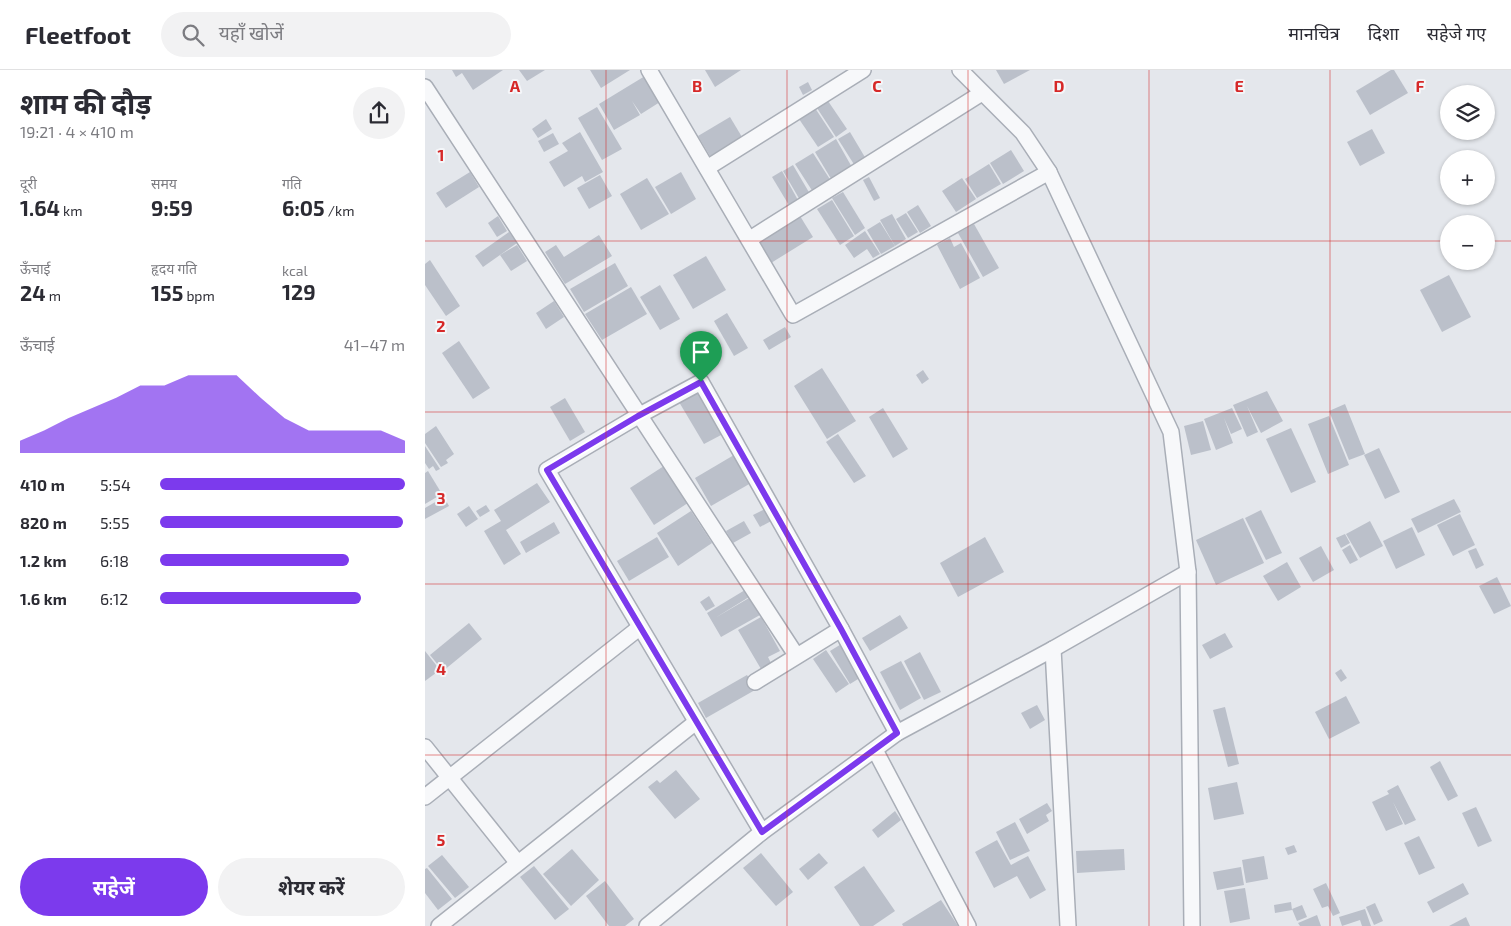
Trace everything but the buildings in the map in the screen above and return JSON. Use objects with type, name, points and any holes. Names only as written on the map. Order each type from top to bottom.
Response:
[{"type":"street","points":[[649,70],[793,315],[1049,172]]},
{"type":"street","points":[[707,168],[863,70]]},
{"type":"street","points":[[959,70],[1023,133],[1049,172],[1171,432],[1188,572],[1192,926]]},
{"type":"street","points":[[425,87],[638,416],[796,655]]},
{"type":"street","points":[[750,239],[982,93]]},
{"type":"street","points":[[762,832],[639,628],[547,470],[638,416],[701,382],[841,629],[897,733]]},
{"type":"street","points":[[647,926],[762,832],[897,733],[1053,649],[1188,572]]},
{"type":"street","points":[[425,797],[639,628]]},
{"type":"street","points":[[755,682],[841,629]]},
{"type":"street","points":[[1053,649],[1068,926]]},
{"type":"street","points":[[439,926],[517,862],[696,722]]},
{"type":"street","points":[[425,747],[517,862]]},
{"type":"street","points":[[875,750],[968,926]]},
{"type":"route","points":[[701,382],[841,629],[897,733],[762,832],[639,628],[547,470],[638,416],[701,382]]}]
